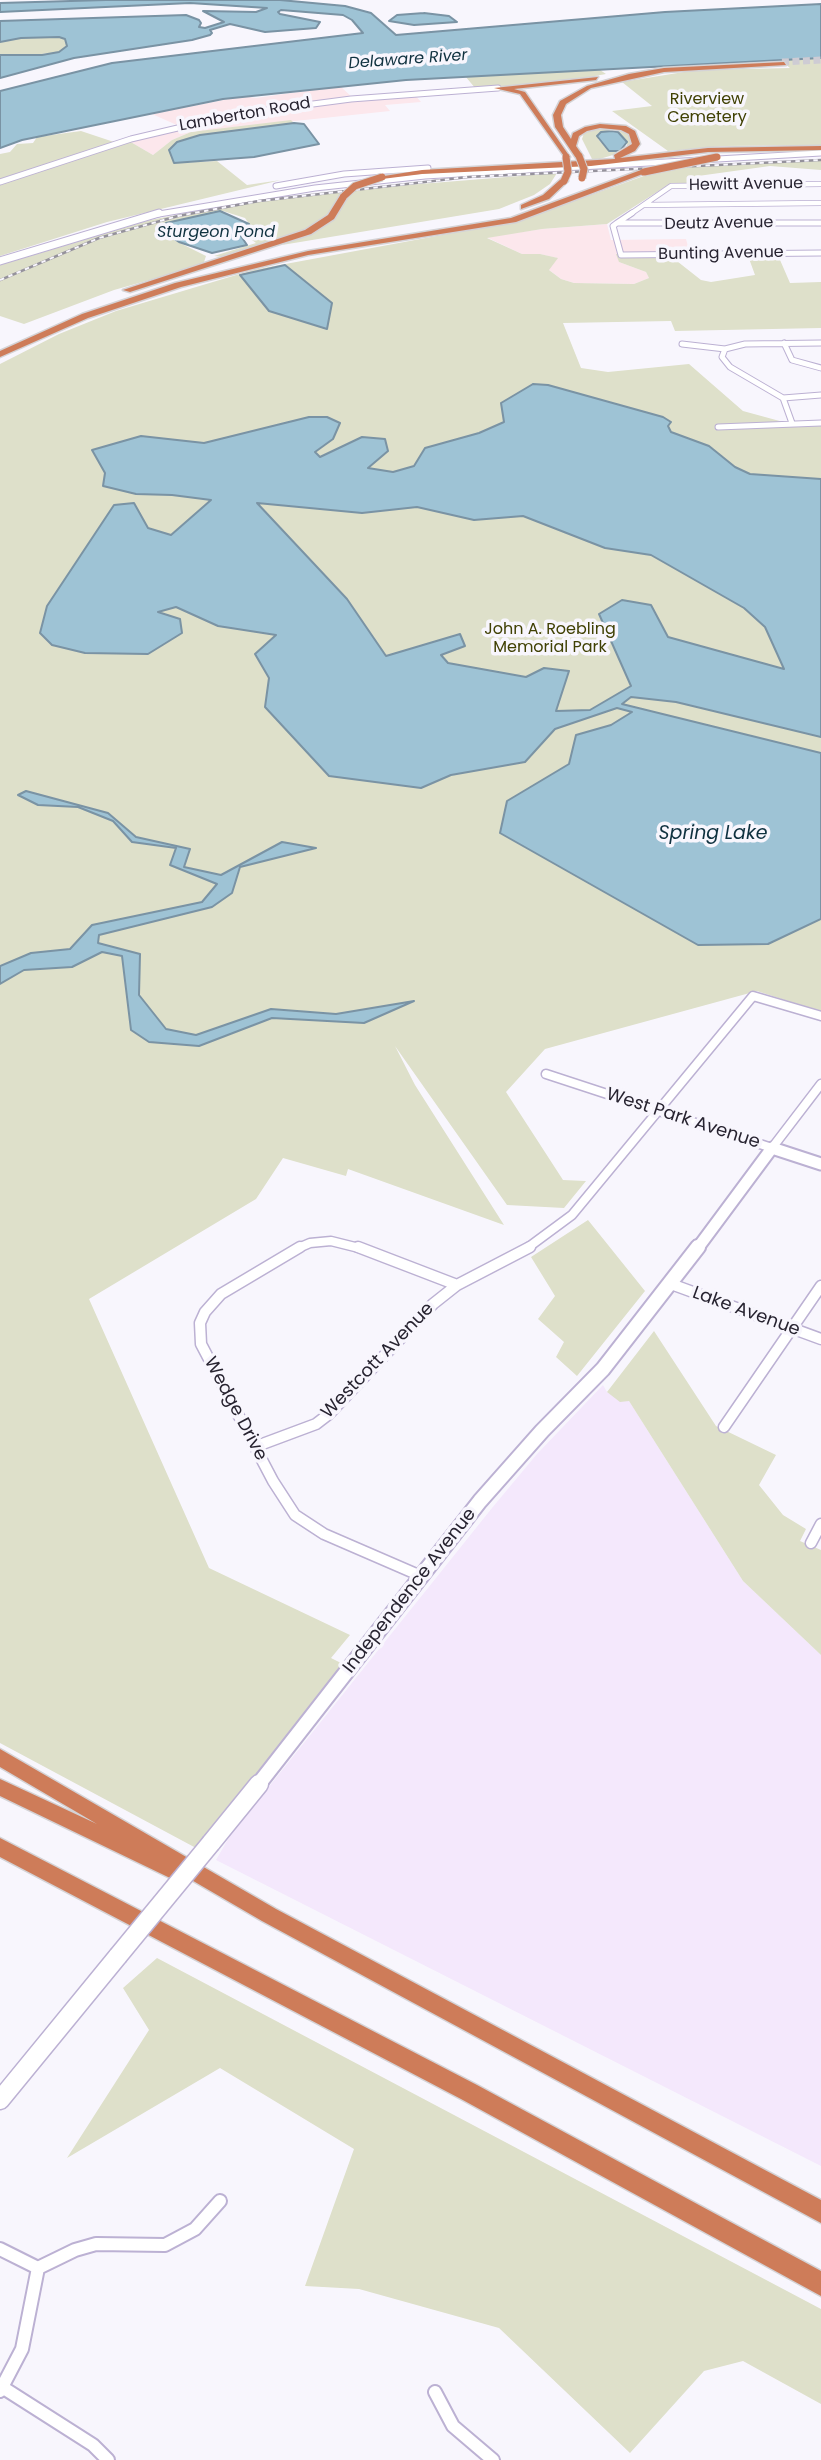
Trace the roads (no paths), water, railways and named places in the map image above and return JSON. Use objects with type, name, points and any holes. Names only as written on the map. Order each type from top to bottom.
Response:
[{"type":"highway","points":[[498,88],[579,81],[684,66],[783,63]]},
{"type":"highway","points":[[419,235],[529,212],[568,193],[582,178],[584,169],[573,145],[559,127],[559,110],[572,96],[589,87],[664,70],[783,63]]},
{"type":"highway","points":[[552,136],[549,109],[560,97],[580,86],[638,71]]},
{"type":"highway","points":[[53,319],[155,284],[254,258],[511,211],[546,197],[564,181],[568,172],[565,161],[523,93],[498,88]]},
{"type":"highway","points":[[573,145],[578,133],[600,126],[626,129],[636,141],[632,149],[620,156],[578,160]]},
{"type":"highway","points":[[119,293],[308,232],[331,217],[355,186],[382,177],[719,150],[821,151]]},
{"type":"highway","points":[[0,354],[76,320],[178,285],[308,253],[513,220],[643,173],[717,157],[821,151]]},
{"type":"highway","points":[[0,343],[96,302]]},
{"type":"highway","points":[[0,1757],[269,1916],[821,2212]]},
{"type":"highway","points":[[0,1787],[269,1916]]},
{"type":"highway","points":[[0,1847],[469,2092],[821,2284]]},
{"type":"street","name":"Lamberton Road","points":[[0,182],[131,139],[237,114],[351,99],[498,88]]},
{"type":"street","points":[[170,211],[315,188],[425,176],[821,151]]},
{"type":"street","points":[[0,261],[116,224],[290,183],[356,172],[565,161]]},
{"type":"street","name":"Hewitt Avenue","points":[[642,205],[671,186],[821,184]]},
{"type":"street","points":[[617,223],[642,205],[821,203]]},
{"type":"street","name":"Deutz Avenue","points":[[617,223],[821,223]]},
{"type":"street","name":"Bunting Avenue","points":[[617,223],[613,226],[621,255],[821,253]]},
{"type":"street","points":[[784,343],[792,360],[821,368]]},
{"type":"street","points":[[682,344],[724,349],[745,344],[821,343]]},
{"type":"street","points":[[724,349],[722,357],[730,367],[783,398],[821,395]]},
{"type":"street","points":[[783,398],[792,423]]},
{"type":"street","points":[[718,427],[821,423]]},
{"type":"street","name":"Westcott Avenue","points":[[257,1446],[302,1431],[329,1414],[417,1319],[457,1285],[530,1247],[563,1223],[753,996],[821,1016]]},
{"type":"street","name":"West Park Avenue","points":[[546,1074],[821,1164]]},
{"type":"street","name":"Independence Avenue","points":[[0,2100],[289,1748],[504,1472],[603,1369],[671,1284],[821,1084]]},
{"type":"street","name":"Wedge Drive","points":[[421,1576],[324,1534],[295,1515],[273,1481],[257,1446],[201,1344],[200,1323],[205,1312],[221,1293],[291,1251],[321,1242],[350,1244],[457,1285]]},
{"type":"street","name":"Lake Avenue","points":[[671,1284],[821,1339]]},
{"type":"street","points":[[724,1427],[821,1286]]},
{"type":"street","points":[[811,1543],[821,1524]]},
{"type":"street","points":[[38,2268],[75,2250],[96,2245],[165,2245],[195,2230],[220,2200]]},
{"type":"street","points":[[0,2249],[38,2268]]},
{"type":"street","points":[[38,2268],[22,2349],[1,2389],[93,2445],[108,2460]]},
{"type":"street","points":[[435,2392],[453,2426],[493,2460]]},
{"type":"water","name":"Delaware River","points":[[280,0],[345,6],[371,13],[396,35],[665,12],[821,4],[821,58],[406,80],[223,99],[22,140],[0,148],[0,91],[112,63],[363,33],[352,20],[343,15],[281,10],[278,12],[280,14],[320,22],[316,28],[265,32],[230,24],[210,30],[210,35],[192,40],[74,58],[0,78],[0,55],[42,55],[59,52],[67,46],[65,39],[59,37],[21,38],[0,42],[0,21],[186,15],[199,20],[199,27],[205,28],[224,22],[203,11],[256,12],[267,8],[190,3],[0,12],[0,3]]},
{"type":"water","points":[[424,13],[449,16],[457,22],[414,25],[389,21],[397,15]]},
{"type":"water","points":[[304,124],[319,144],[254,157],[174,163],[169,150],[177,142],[200,135]]},
{"type":"water","points":[[601,132],[618,132],[627,142],[620,151],[609,151],[597,136]]},
{"type":"water","name":"Sturgeon Pond","points":[[220,211],[249,224],[251,232],[242,224],[235,227],[247,245],[212,253],[179,242],[159,229],[166,223]]},
{"type":"water","points":[[285,265],[332,303],[327,329],[269,311],[240,275]]},
{"type":"water","name":"Spring Lake","points":[[533,384],[548,385],[663,417],[671,422],[668,426],[671,432],[709,446],[735,467],[750,474],[821,479],[821,737],[676,702],[631,697],[622,704],[821,753],[821,919],[768,944],[698,945],[500,833],[507,801],[569,764],[576,735],[611,725],[632,712],[617,708],[555,729],[525,762],[451,775],[421,788],[329,776],[265,707],[269,678],[255,654],[276,635],[218,626],[176,607],[158,612],[180,619],[182,633],[148,654],[85,653],[52,645],[40,633],[47,606],[114,505],[134,503],[148,528],[171,535],[211,500],[136,494],[103,486],[105,473],[92,450],[141,436],[204,443],[309,417],[327,417],[340,423],[333,439],[315,452],[320,457],[362,437],[385,439],[388,451],[368,468],[393,472],[414,466],[425,448],[479,433],[504,422],[501,403]],"holes":[[[257,503],[362,513],[417,507],[474,520],[523,516],[605,548],[651,555],[744,608],[765,627],[784,669],[668,637],[651,605],[622,600],[599,614],[631,686],[590,710],[556,711],[569,671],[544,668],[526,677],[448,663],[441,655],[465,646],[460,634],[386,656],[347,599]]]},
{"type":"water","points":[[26,791],[108,813],[136,837],[190,849],[184,867],[221,875],[282,842],[316,848],[240,867],[232,893],[212,907],[99,935],[98,943],[140,954],[139,995],[166,1029],[196,1035],[271,1009],[336,1014],[414,1001],[364,1023],[272,1018],[199,1046],[149,1042],[131,1030],[122,956],[102,952],[72,967],[24,970],[0,984],[0,966],[31,953],[70,949],[92,925],[202,902],[217,884],[170,865],[176,848],[132,842],[113,821],[78,807],[38,805],[18,795]]},
{"type":"tunnel","points":[[782,62],[821,60]]},
{"type":"railway","points":[[0,280],[99,238],[178,216],[259,201],[468,177],[821,160]]},
{"type":"park label","name":"Riverview Cemetery","points":[[707,109]]},
{"type":"park label","name":"John A. Roebling Memorial Park","points":[[550,639]]}]
